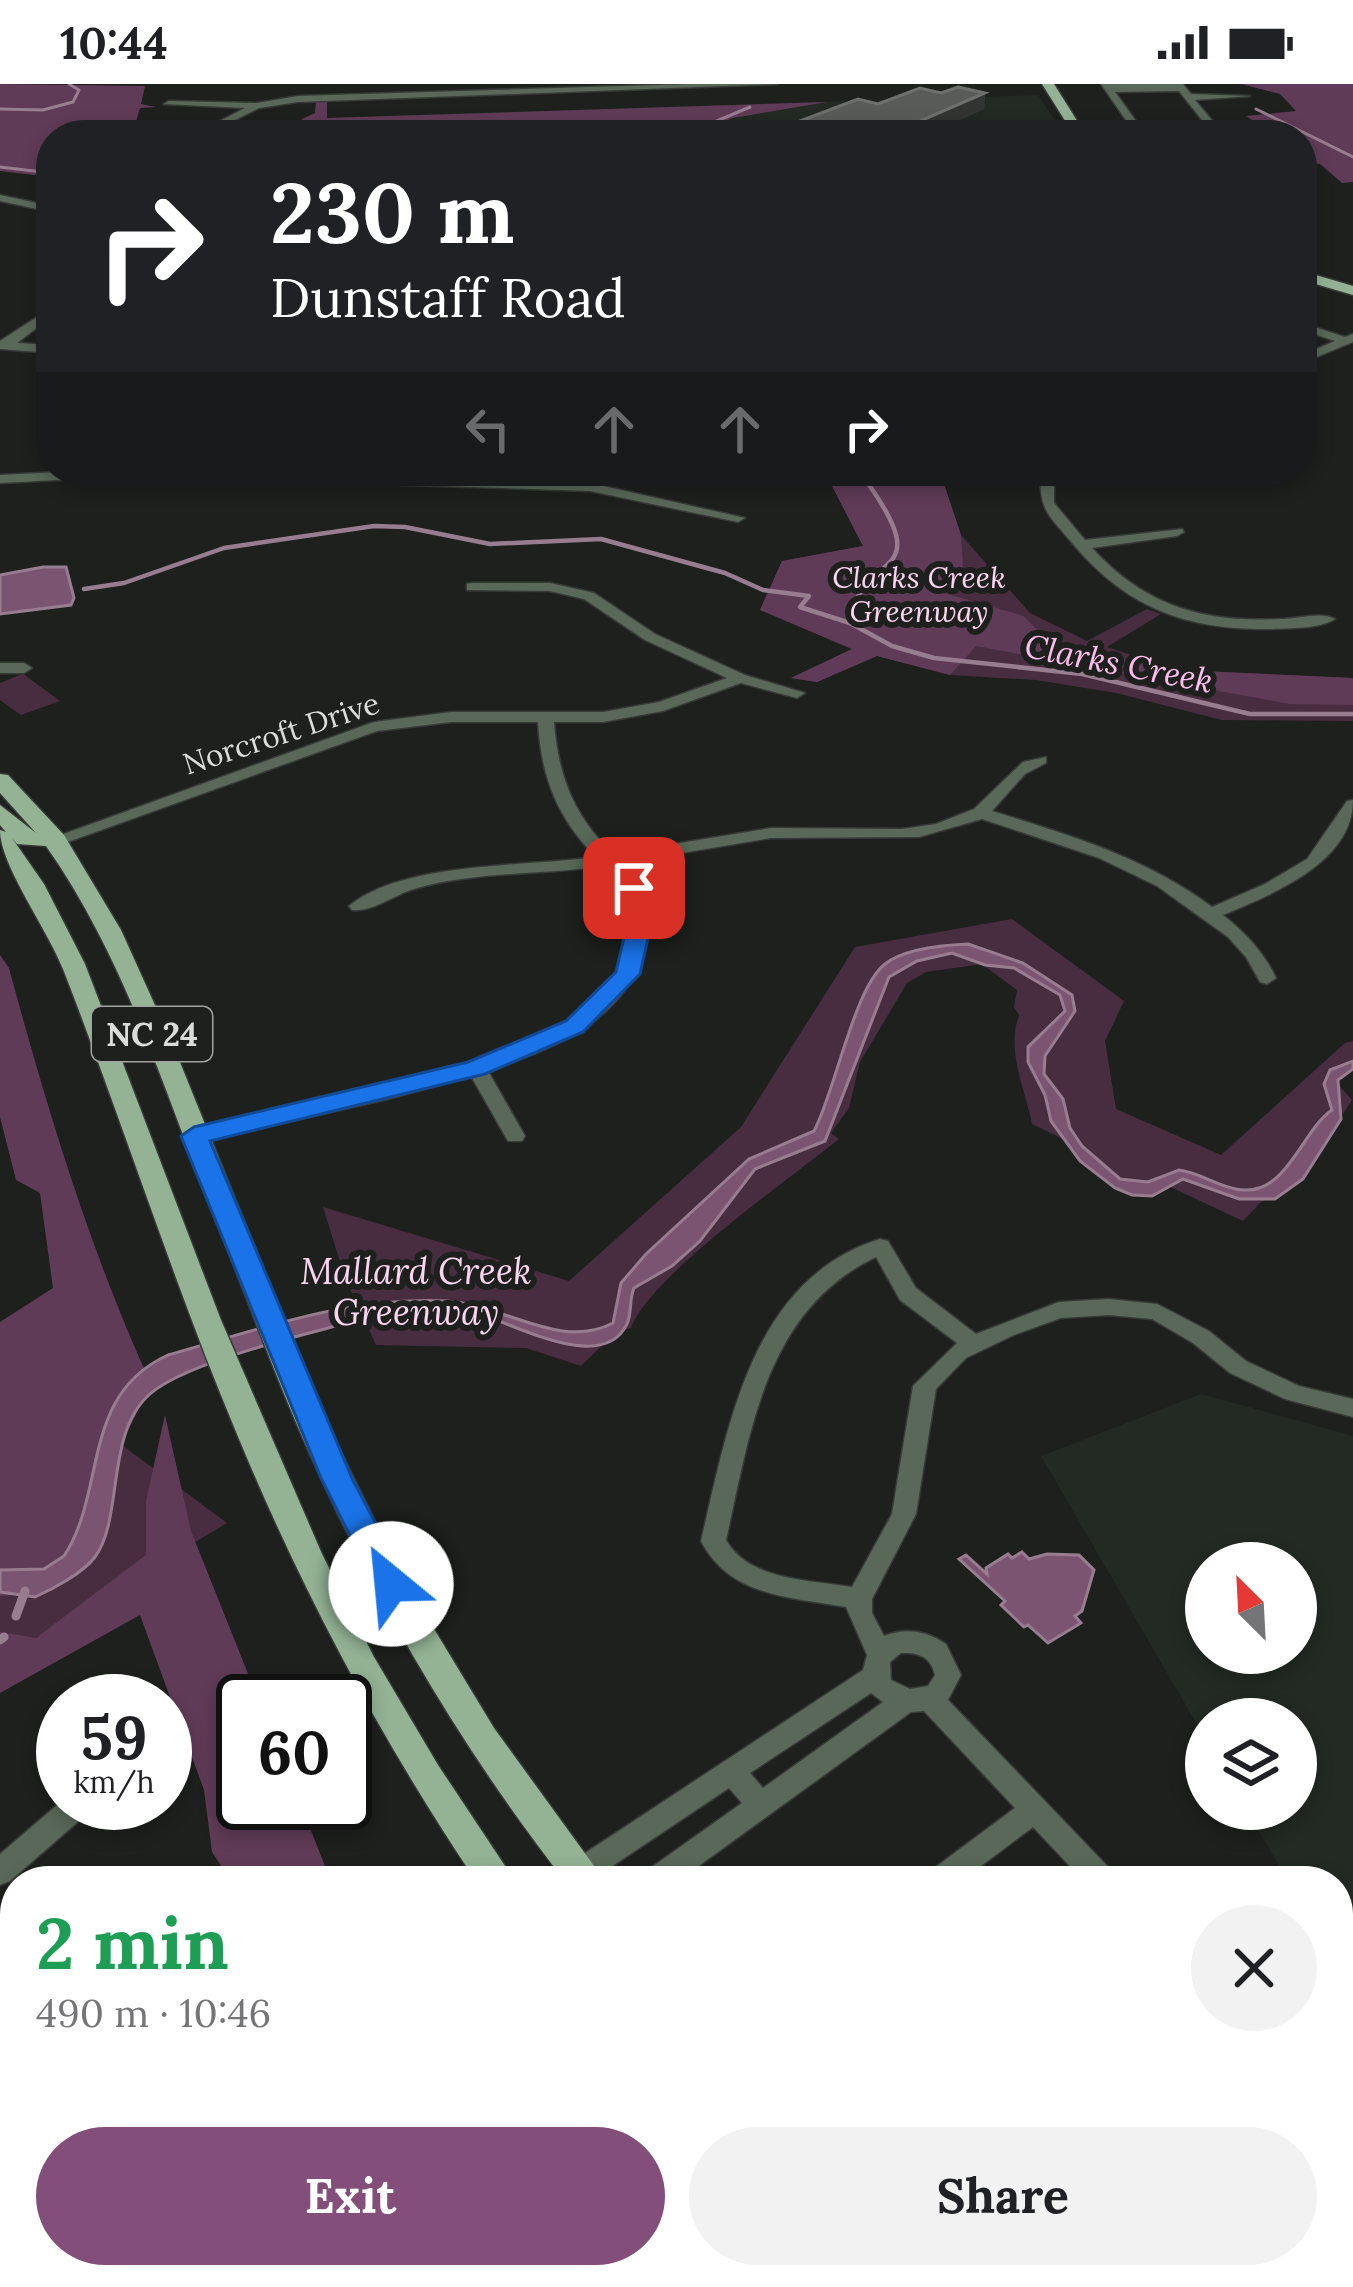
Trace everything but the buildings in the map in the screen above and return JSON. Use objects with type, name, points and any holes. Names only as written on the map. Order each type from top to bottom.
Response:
[{"type":"main road","points":[[1048,84],[1071,120]]},
{"type":"main road","points":[[1317,279],[1353,291]]},
{"type":"main road","name":"NC 24","points":[[0,780],[56,840],[109,932],[337,1478],[382,1568],[466,1709],[575,1866]]},
{"type":"main road","points":[[0,812],[25,839],[56,840]]},
{"type":"main road","points":[[5,852],[33,853],[47,859],[109,932]]},
{"type":"main road","name":"NC 24","points":[[5,852],[73,964],[290,1523],[376,1691],[487,1866]]},
{"type":"street","points":[[169,104],[256,106],[372,90],[774,84]]},
{"type":"street","points":[[1106,86],[1245,96]]},
{"type":"street","points":[[1106,86],[1130,120]]},
{"type":"street","points":[[1183,90],[1207,120]]},
{"type":"street","points":[[229,120],[256,106]]},
{"type":"street","points":[[0,198],[36,206]]},
{"type":"street","points":[[3,345],[36,322]]},
{"type":"street","points":[[1317,330],[1350,340]]},
{"type":"street","points":[[1317,353],[1350,340]]},
{"type":"street","points":[[3,345],[36,348]]},
{"type":"street","points":[[0,479],[36,477]]},
{"type":"street","points":[[573,486],[738,518]]},
{"type":"street","points":[[1047,486],[1047,504],[1129,590],[1177,614],[1243,623],[1328,619]]},
{"type":"street","points":[[1083,544],[1177,532]]},
{"type":"street","points":[[472,587],[550,587],[589,596],[650,637],[740,678],[797,693]]},
{"type":"street","name":"Norcroft Drive","points":[[56,840],[374,727],[451,717],[603,717],[663,706],[740,678]]},
{"type":"street","points":[[194,1136],[476,1069],[574,1027],[628,974],[641,916],[634,888],[591,842],[548,771],[546,720]]},
{"type":"street","points":[[358,906],[394,886],[465,872],[544,870],[759,833],[821,830],[900,835],[938,829],[980,813],[1018,768],[1040,760]]},
{"type":"street","points":[[1210,914],[1271,888],[1313,863],[1328,848],[1353,805]]},
{"type":"street","points":[[980,813],[1127,860],[1179,889],[1251,949],[1267,978]]},
{"type":"street","points":[[476,1069],[515,1136]]},
{"type":"street","points":[[860,1599],[751,1579],[718,1556],[713,1541],[763,1354],[819,1280],[848,1256],[880,1246],[908,1294],[974,1345]]},
{"type":"street","points":[[1088,1866],[918,1700],[881,1687],[859,1613],[860,1599],[904,1514],[925,1386],[958,1352],[974,1345],[1059,1310],[1109,1306],[1157,1312],[1201,1337],[1238,1367],[1293,1393],[1353,1408]]},
{"type":"street","points":[[598,1866],[878,1665],[898,1642],[909,1641],[941,1655],[947,1665],[946,1685],[676,1866]]},
{"type":"street","points":[[730,1770],[762,1806]]},
{"type":"street","points":[[959,1866],[1034,1810]]},
{"type":"street","points":[[16,1866],[52,1830]]},
{"type":"shaded area","points":[[1038,95],[1055,120],[317,120]]},
{"type":"shaded area","points":[[66,567],[74,598],[71,605],[0,614],[0,575]]},
{"type":"shaded area","points":[[968,944],[1023,963],[1072,995],[1075,1011],[1045,1056],[1044,1074],[1063,1099],[1070,1128],[1082,1146],[1120,1179],[1148,1182],[1179,1170],[1234,1189],[1272,1182],[1332,1110],[1324,1084],[1330,1070],[1353,1061],[1353,1069],[1338,1080],[1341,1119],[1303,1179],[1275,1199],[1239,1199],[1183,1179],[1152,1196],[1132,1195],[1080,1161],[1051,1121],[1045,1095],[1028,1062],[1028,1047],[1065,1011],[1060,995],[1014,968],[985,965],[952,953],[917,961],[889,977],[825,1141],[755,1169],[700,1241],[672,1266],[634,1288],[627,1324],[615,1339],[576,1345],[475,1313],[417,1311],[339,1325],[183,1374],[150,1394],[126,1430],[110,1520],[90,1563],[35,1597],[0,1592],[0,1570],[44,1569],[64,1556],[86,1503],[108,1419],[140,1372],[168,1355],[305,1316],[410,1301],[468,1304],[573,1332],[613,1323],[621,1283],[646,1254],[749,1159],[814,1131],[854,1017],[885,964],[913,951]]},
{"type":"shaded area","points":[[1201,1394],[1353,1436],[1353,1866],[1279,1866],[1258,1830],[1317,1830],[1317,1698],[1185,1698],[1185,1704],[1041,1456]]},
{"type":"shaded area","points":[[1022,1552],[1029,1559],[1079,1555],[1094,1570],[1082,1611],[1075,1616],[1081,1623],[1048,1643],[1028,1625],[1024,1627],[1001,1605],[1005,1601],[959,1559],[966,1555],[987,1574],[986,1568],[1008,1554],[1012,1558]]},
{"type":"green space","points":[[0,84],[145,86],[141,104],[156,107],[140,108],[136,120],[36,120],[36,175],[0,171]]},
{"type":"green space","points":[[1241,84],[1353,84],[1353,182],[1342,183],[1317,164],[1317,120],[1252,120],[1246,116],[1296,111],[1280,94]]},
{"type":"green space","points":[[316,100],[327,100],[327,118],[827,102],[727,120],[302,120],[315,113]]},
{"type":"green space","name":"Clarks Creek Greenway","points":[[832,486],[944,486],[961,535],[1030,613],[1087,641],[1147,609],[1161,614],[1107,647],[1178,670],[1353,678],[1353,721],[1222,720],[1116,693],[1036,680],[950,675],[877,656],[817,682],[791,678],[852,649],[760,610],[782,561],[863,546]]},
{"type":"green space","name":"Clarks Creek Greenway","points":[[832,486],[945,486],[961,535],[963,567],[930,589],[1024,616],[1037,630],[1032,642],[1178,670],[1353,678],[1353,705],[1290,704],[976,646],[950,675],[877,656],[817,682],[791,678],[852,649],[760,610],[782,561],[863,546]]},
{"type":"green space","points":[[22,674],[60,701],[21,715],[0,700],[0,683]]},
{"type":"green space","name":"Mallard Creek Greenway","points":[[1012,919],[1124,1001],[1105,1041],[1116,1109],[1221,1155],[1345,1043],[1353,1041],[1353,1066],[1337,1083],[1352,1100],[1300,1179],[1260,1203],[1243,1221],[1164,1184],[1124,1187],[1063,1139],[1032,1124],[1016,1056],[1017,990],[982,964],[926,972],[907,983],[860,1062],[849,1108],[831,1133],[839,1139],[693,1256],[643,1307],[631,1328],[616,1332],[581,1366],[526,1348],[376,1345],[345,1278],[323,1207],[569,1281],[741,1127],[855,947]]},
{"type":"green space","points":[[0,955],[9,968],[89,1231],[151,1384],[115,1457],[97,1516],[39,1593],[0,1596],[0,1322],[53,1288],[40,1193],[16,1180],[0,1117]]},
{"type":"green space","points":[[165,1415],[191,1531],[248,1674],[216,1674],[216,1830],[311,1830],[325,1866],[221,1866],[212,1852],[204,1790],[192,1757],[192,1674],[162,1674],[140,1615],[0,1693],[0,1632],[36,1638],[146,1555],[146,1501]]},
{"type":"green space","points":[[107,1434],[227,1523],[0,1659],[0,1442]]},
{"type":"waterway","name":"Clarks Creek","points":[[0,109],[43,110],[73,102],[79,90],[69,84]]},
{"type":"waterway","points":[[719,120],[750,107]]},
{"type":"waterway","points":[[1256,109],[1278,120]]},
{"type":"waterway","points":[[1317,139],[1353,157]]},
{"type":"waterway","name":"Clarks Creek","points":[[0,167],[36,171]]},
{"type":"waterway","name":"Clarks Creek","points":[[850,623],[867,583],[897,550],[896,533],[869,486]]},
{"type":"waterway","points":[[84,589],[124,583],[224,548],[374,526],[405,527],[490,544],[601,539],[725,573],[763,590],[809,596],[800,607],[850,623]]},
{"type":"waterway","name":"Clarks Creek","points":[[850,623],[892,646],[934,658],[1082,674],[1250,714],[1353,714]]},
{"type":"waterway","points":[[16,1616],[25,1591]]},
{"type":"waterway","points":[[0,1640],[4,1637]]},
{"type":"route","points":[[391,1584],[337,1478],[194,1136],[476,1069],[574,1027],[628,974],[641,916],[634,888]]}]
